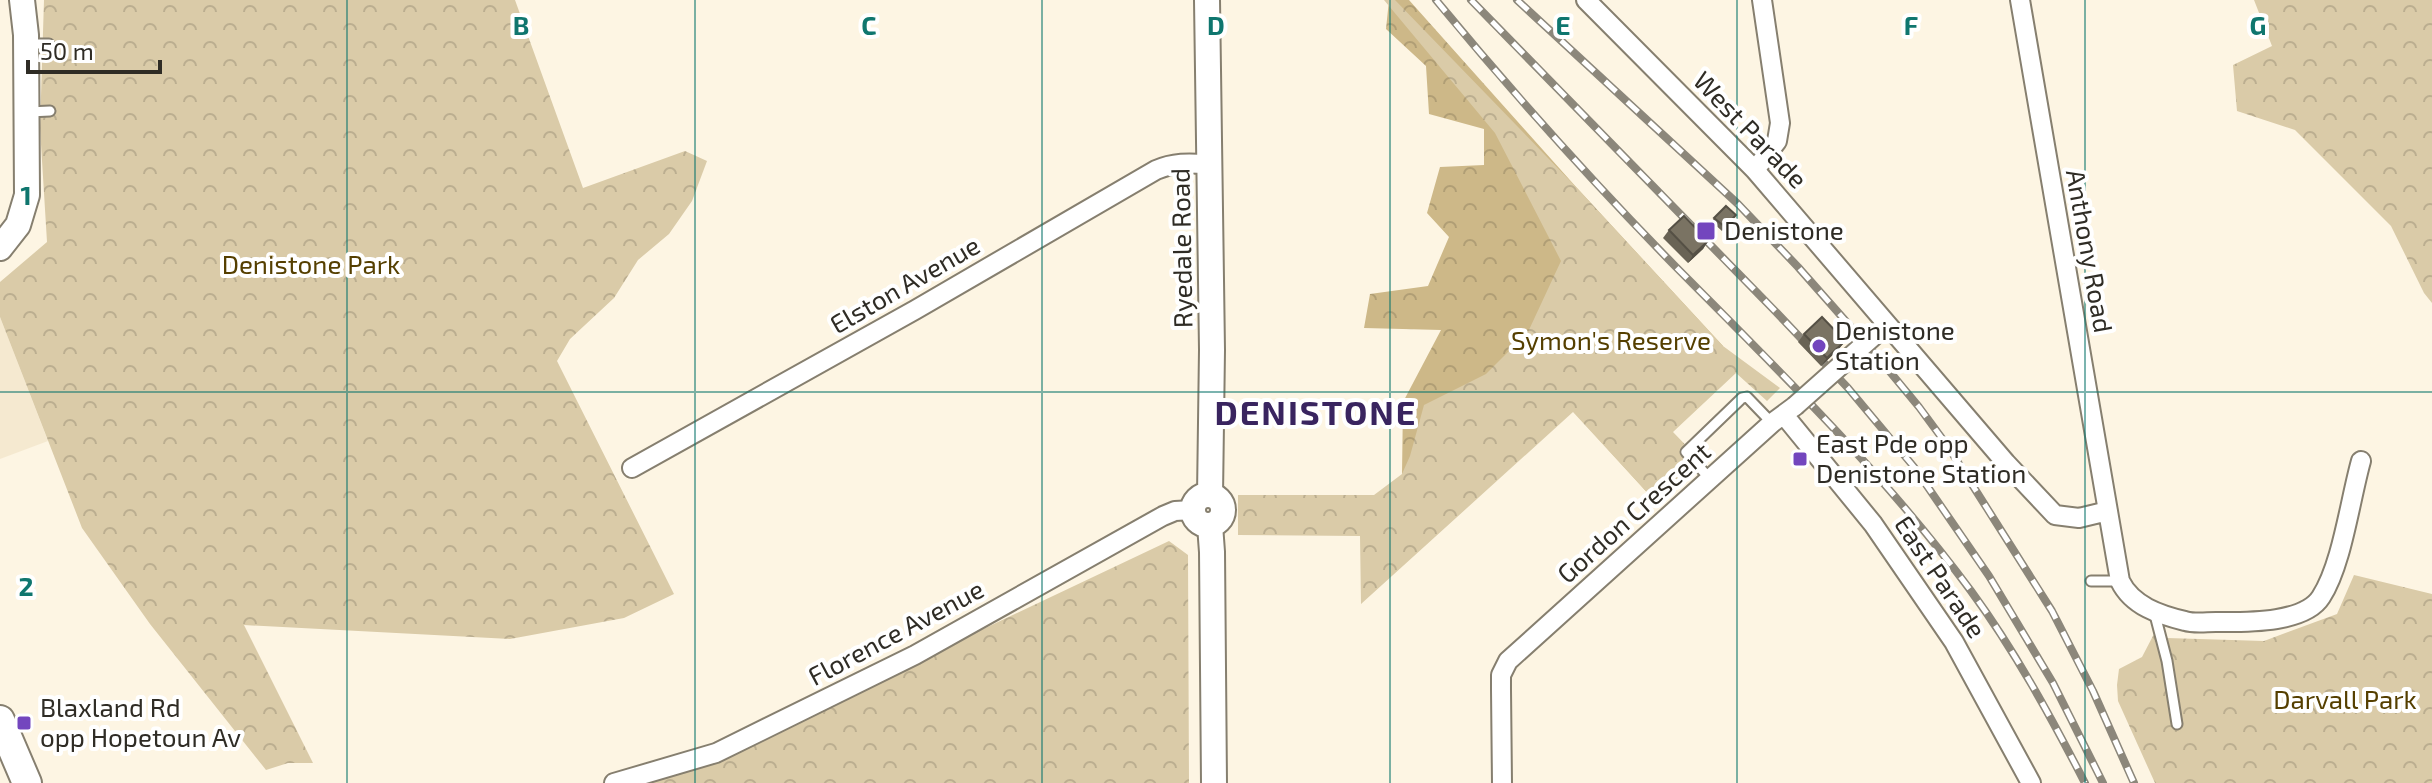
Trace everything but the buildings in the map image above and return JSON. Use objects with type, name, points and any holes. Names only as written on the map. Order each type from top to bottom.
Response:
[{"type":"main road","points":[[0,720],[27,783]]},
{"type":"street","points":[[0,248],[18,225],[25,205],[39,111],[38,44],[22,0]]},
{"type":"street","name":"Ryedale Road","points":[[1207,0],[1212,350],[1204,510],[1212,552],[1214,783]]},
{"type":"street","name":"West Parade","points":[[1586,0],[1755,170],[1881,328],[2055,515],[2079,518],[2108,511]]},
{"type":"street","points":[[1755,170],[1777,141],[1780,123],[1762,0]]},
{"type":"street","name":"Anthony Road","points":[[2020,0],[2120,581]]},
{"type":"street","name":"Elston Avenue","points":[[632,468],[915,310],[1156,170],[1182,163],[1208,164]]},
{"type":"street","name":"Gordon Crescent","points":[[1502,783],[1501,675],[1508,661],[1881,328]]},
{"type":"street","name":"East Parade","points":[[1784,415],[1873,524],[1954,642],[2031,783]]},
{"type":"street","points":[[2120,581],[2137,602],[2189,622],[2259,621],[2311,608],[2320,599],[2335,568],[2361,461]]},
{"type":"street","name":"Florence Avenue","points":[[614,783],[716,753],[915,655],[1163,516],[1175,511],[1204,510]]},
{"type":"lane","points":[[1710,479],[1686,452],[1742,398],[1747,397],[1784,415]]},
{"type":"lane","points":[[2091,581],[2120,581]]},
{"type":"lane","points":[[2154,611],[2167,661],[2177,724]]},
{"type":"shaded area","points":[[0,317],[48,441],[0,459]]},
{"type":"green space","name":"Denistone Park","points":[[44,0],[515,0],[583,188],[685,151],[707,161],[692,201],[669,234],[638,260],[614,298],[570,339],[557,361],[674,594],[624,618],[510,639],[244,625],[313,763],[288,763],[266,770],[150,624],[82,528],[0,317],[0,282],[47,242],[40,128]]},
{"type":"green space","name":"Symon's Reserve","points":[[1384,0],[1395,0],[1577,188],[1723,346],[1780,388],[1767,401],[1736,373],[1673,432],[1701,461],[1654,500],[1573,412],[1361,604],[1360,536],[1238,535],[1238,495],[1374,495],[1402,474],[1424,405],[1486,374],[1528,332],[1561,261],[1495,133]]},
{"type":"green space","points":[[1389,0],[1409,0],[1723,346],[1643,416],[1654,500],[1573,411],[1402,474],[1403,402],[1441,330],[1364,328],[1370,294],[1428,286],[1449,237],[1427,213],[1440,167],[1484,165],[1484,129],[1429,114],[1426,66],[1386,29]]},
{"type":"green space","points":[[2254,0],[2432,0],[2432,303],[2391,226],[2295,130],[2237,111],[2233,65],[2272,46]]},
{"type":"green space","points":[[1169,541],[1188,555],[1189,783],[602,783],[703,762]]},
{"type":"green space","name":"Darvall Park","points":[[2354,575],[2432,594],[2432,783],[2155,783],[2118,701],[2119,669],[2142,657],[2155,632],[2167,638],[2264,641],[2337,614]]},
{"type":"railway","points":[[1436,0],[1582,168],[1866,463],[1937,547],[2003,637],[2085,783]]},
{"type":"railway","points":[[1471,0],[1775,311],[1848,388],[1914,467],[1989,576],[2053,683],[2103,783]]},
{"type":"railway","points":[[1517,0],[1738,204],[1798,267],[1919,407],[1947,445],[2052,611],[2093,691],[2134,783]]},
{"type":"place","name":"Denistone","points":[[1706,231]]},
{"type":"place","name":"Denistone Station","points":[[1819,346]]},
{"type":"place","name":"East Pde opp Denistone Station","points":[[1800,459]]},
{"type":"place","name":"Blaxland Rd opp Hopetoun Av","points":[[24,723]]},
{"type":"district","name":"DENISTONE","points":[[1316,413]]}]
